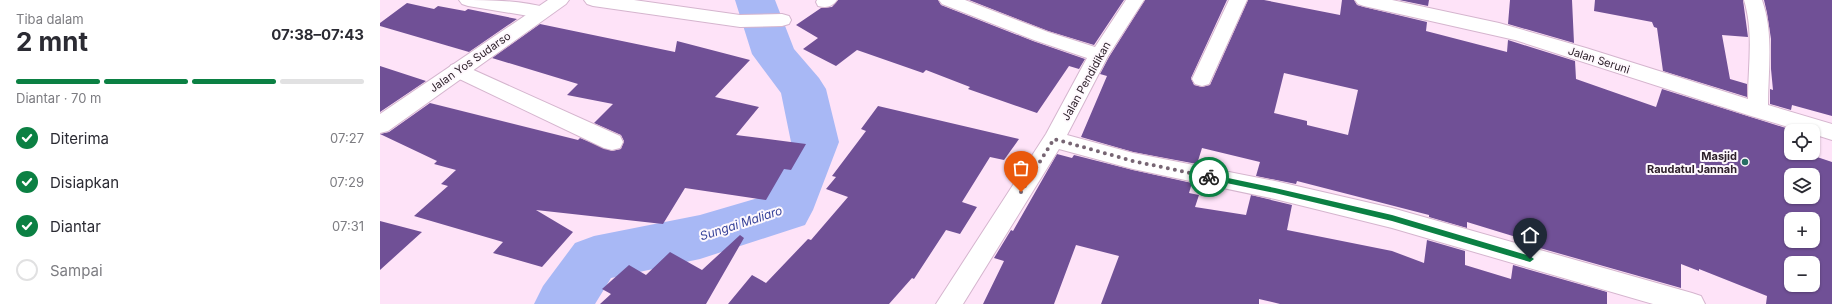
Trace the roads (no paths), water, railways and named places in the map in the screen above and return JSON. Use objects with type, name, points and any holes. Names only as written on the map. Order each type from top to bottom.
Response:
[{"type":"street","points":[[468,0],[541,12]]},
{"type":"street","name":"Jalan Yos Sudarso","points":[[380,125],[560,0]]},
{"type":"street","points":[[593,0],[740,21],[782,20]]},
{"type":"street","points":[[948,0],[1041,36],[1099,55]]},
{"type":"street","name":"Jalan Pendidikan","points":[[949,304],[1054,139],[1099,55],[1135,0]]},
{"type":"street","points":[[1202,78],[1238,0]]},
{"type":"street","name":"Jalan Seruni","points":[[1364,0],[1479,25],[1542,42],[1758,111],[1832,132]]},
{"type":"street","points":[[1753,0],[1758,14],[1762,40],[1758,73],[1758,111]]},
{"type":"street","points":[[458,70],[612,142]]},
{"type":"street","points":[[1054,139],[1133,161],[1275,190],[1392,218],[1692,304]]},
{"type":"waterway","name":"Sungai Maliaro","points":[[563,304],[594,259],[700,237],[787,210],[815,142],[803,89],[774,54],[755,0]]},
{"type":"place","name":"Masjid Raudatul Jannah","points":[[1745,162]]}]
